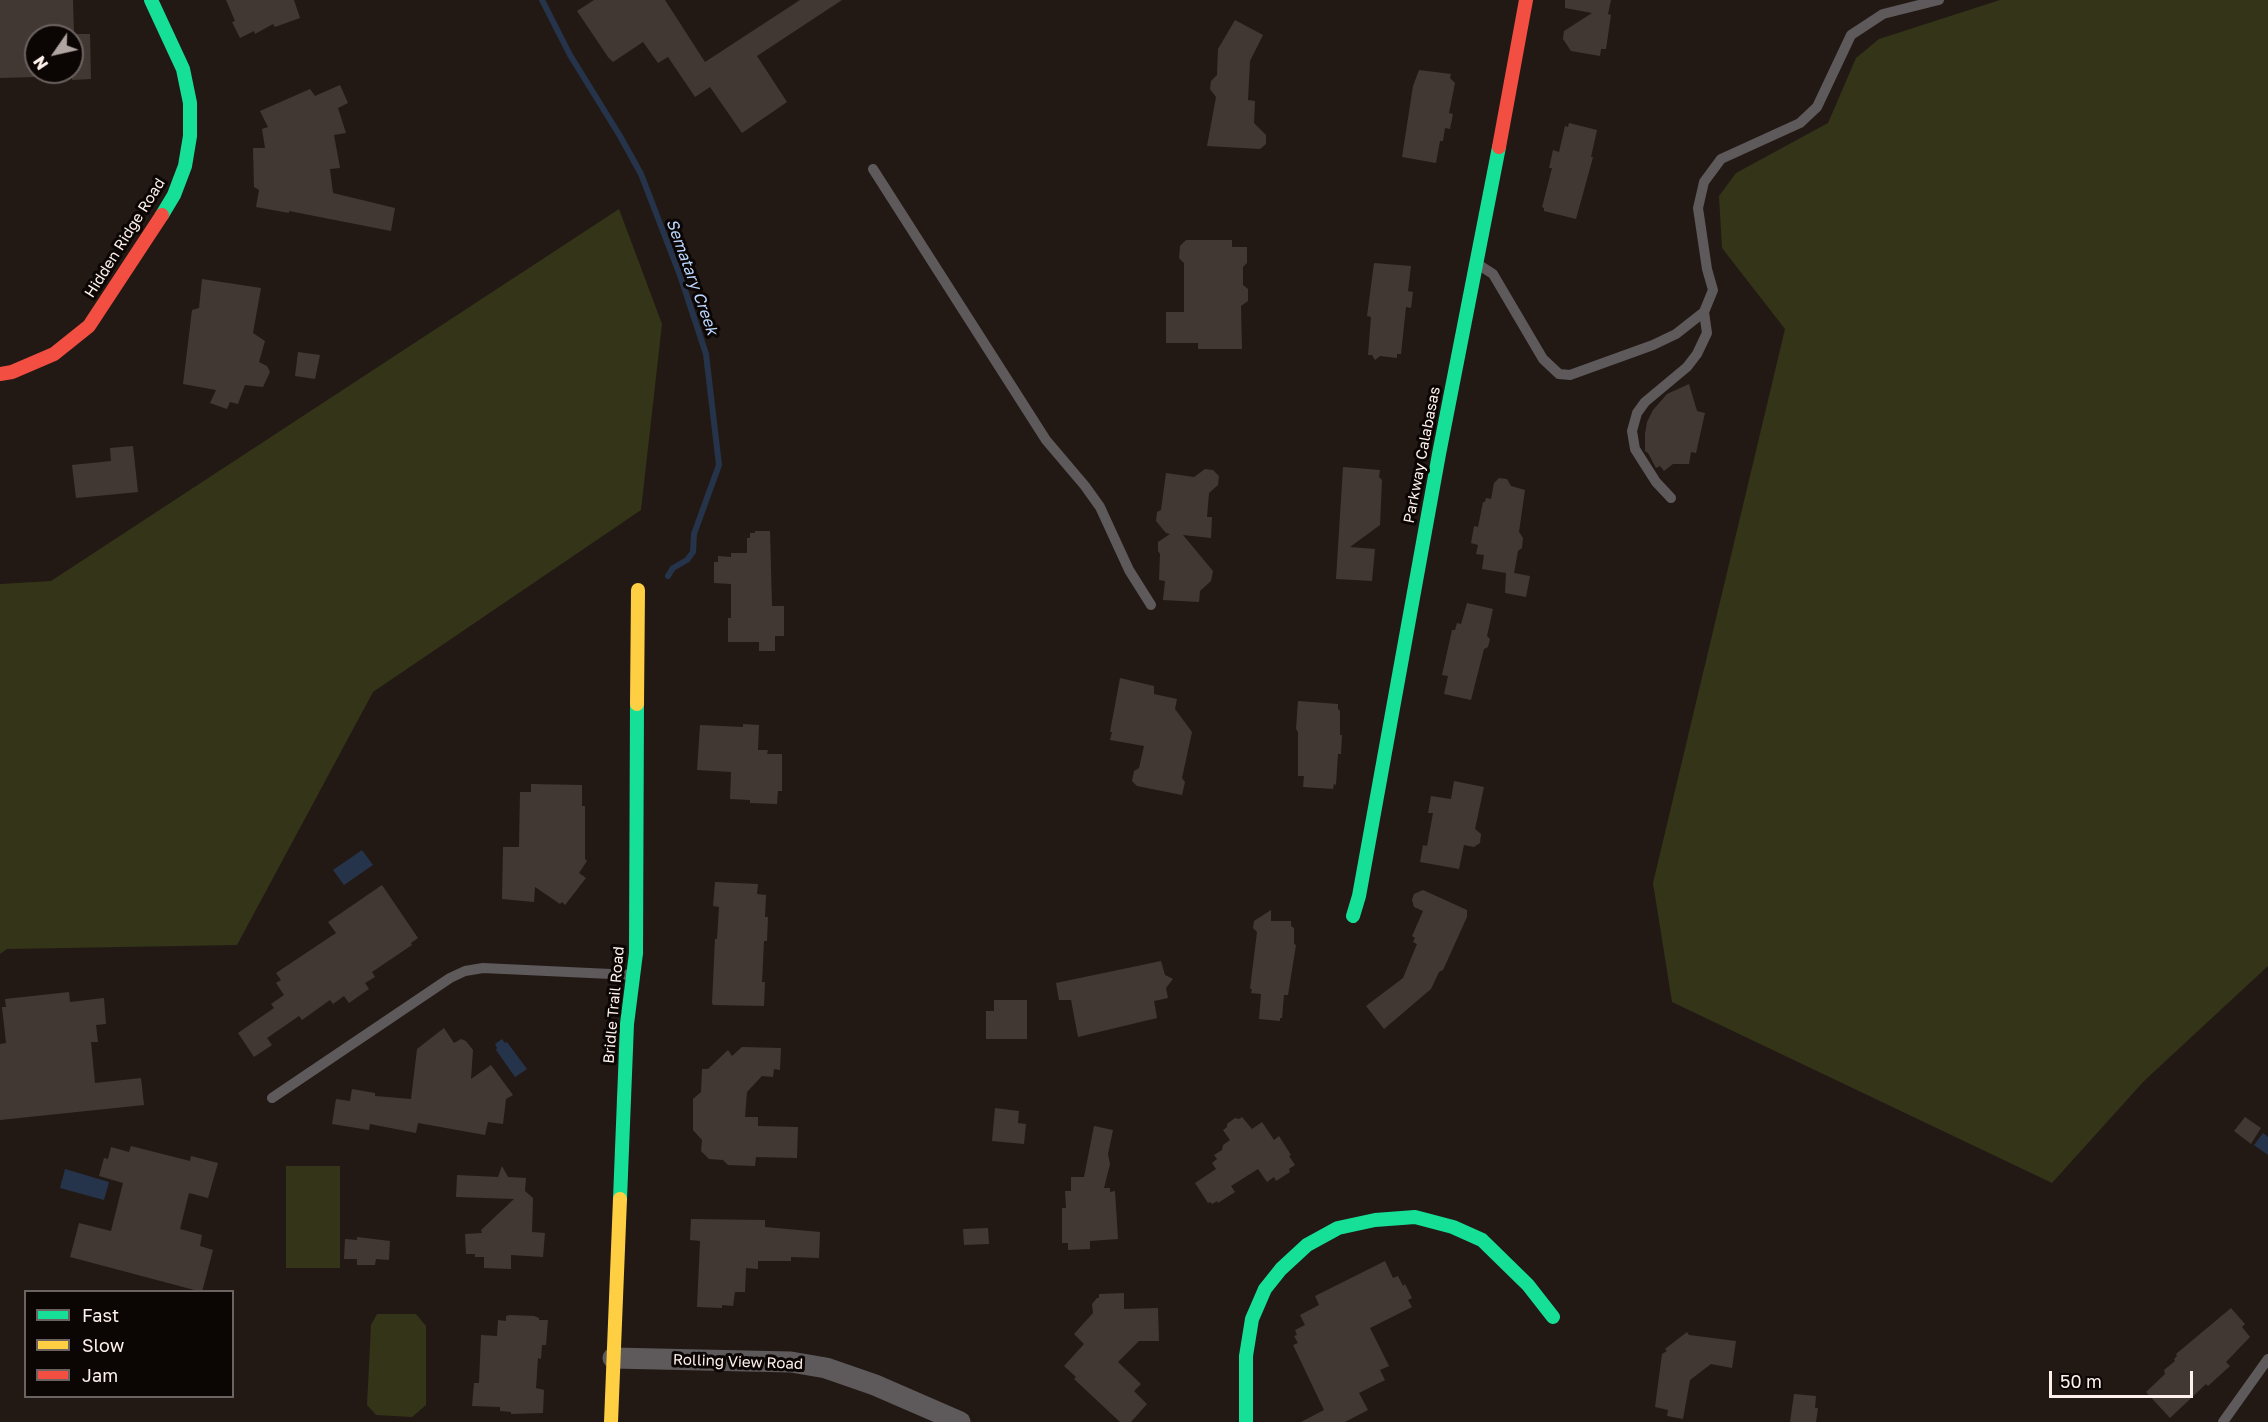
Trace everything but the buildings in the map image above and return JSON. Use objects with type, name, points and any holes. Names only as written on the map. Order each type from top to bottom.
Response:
[{"type":"street","name":"Hidden Ridge Road","points":[[0,374],[12,372],[54,354],[88,326],[174,195],[185,166],[190,136],[190,103],[183,69],[151,0]]},
{"type":"street","name":"Parkway Calabasas","points":[[1353,916],[1359,896],[1434,476],[1526,0]]},
{"type":"street","name":"Bridle Trail Road","points":[[611,1422],[627,1024],[636,941],[638,590]]},
{"type":"street","points":[[1246,1422],[1246,1356],[1252,1319],[1265,1289],[1281,1269],[1307,1245],[1338,1228],[1375,1220],[1415,1217],[1453,1227],[1482,1240],[1528,1285],[1553,1317]]},
{"type":"street","name":"Rolling View Road","points":[[614,1358],[791,1362],[826,1368],[875,1385],[960,1422]]},
{"type":"lane","points":[[1476,263],[1493,274],[1543,359],[1559,374],[1570,375],[1653,345],[1676,334],[1704,312],[1713,290],[1707,269],[1698,208],[1704,182],[1721,159],[1800,123],[1816,107],[1851,35],[1883,14],[1939,0]]},
{"type":"lane","points":[[873,170],[1046,440],[1086,486],[1100,507],[1129,570],[1151,605]]},
{"type":"lane","points":[[1671,498],[1656,482],[1635,449],[1632,431],[1637,413],[1645,402],[1687,367],[1697,354],[1707,333],[1704,312]]},
{"type":"lane","points":[[272,1098],[450,978],[465,971],[483,968],[633,975]]},
{"type":"lane","points":[[2223,1422],[2268,1359]]},
{"type":"green space","points":[[2000,0],[2268,0],[2268,966],[2144,1081],[2052,1183],[1672,1002],[1653,883],[1785,329],[1722,248],[1719,196],[1736,173],[1828,123],[1856,58],[1879,39]]},
{"type":"green space","points":[[619,209],[662,324],[641,510],[373,692],[237,945],[7,949],[0,954],[0,584],[51,581]]},
{"type":"green space","points":[[286,1166],[340,1166],[340,1268],[286,1268]]},
{"type":"green space","points":[[377,1314],[416,1314],[426,1326],[426,1405],[412,1417],[376,1415],[367,1405],[371,1325]]},
{"type":"water","points":[[362,850],[373,865],[344,885],[333,870]]},
{"type":"water","points":[[502,1039],[505,1043],[507,1042],[527,1069],[515,1077],[496,1050],[495,1044]]},
{"type":"water","points":[[2263,1133],[2268,1137],[2268,1155],[2254,1145]]},
{"type":"water","points":[[65,1169],[109,1182],[104,1200],[60,1188]]},
{"type":"waterway","name":"Sematary Creek","points":[[542,0],[570,55],[641,174],[681,278],[706,354],[719,465],[694,534],[693,552],[687,560],[673,568],[668,576]]},
{"type":"traffic: fast","points":[[151,0],[183,69],[190,103],[190,136],[185,166],[174,195],[162,215]]},
{"type":"traffic: fast","points":[[1353,916],[1359,896],[1439,454],[1499,147]]},
{"type":"traffic: fast","points":[[620,1199],[627,1024],[636,953],[637,704]]},
{"type":"traffic: fast","points":[[1246,1422],[1246,1356],[1252,1319],[1265,1289],[1281,1269],[1307,1245],[1338,1228],[1375,1220],[1415,1217],[1453,1227],[1482,1240],[1528,1285],[1553,1317]]},
{"type":"traffic: slow","points":[[637,704],[638,590]]},
{"type":"traffic: slow","points":[[611,1422],[620,1199]]},
{"type":"traffic: jam","points":[[1499,147],[1526,0]]},
{"type":"traffic: jam","points":[[0,374],[12,372],[54,354],[89,326],[162,215]]}]
